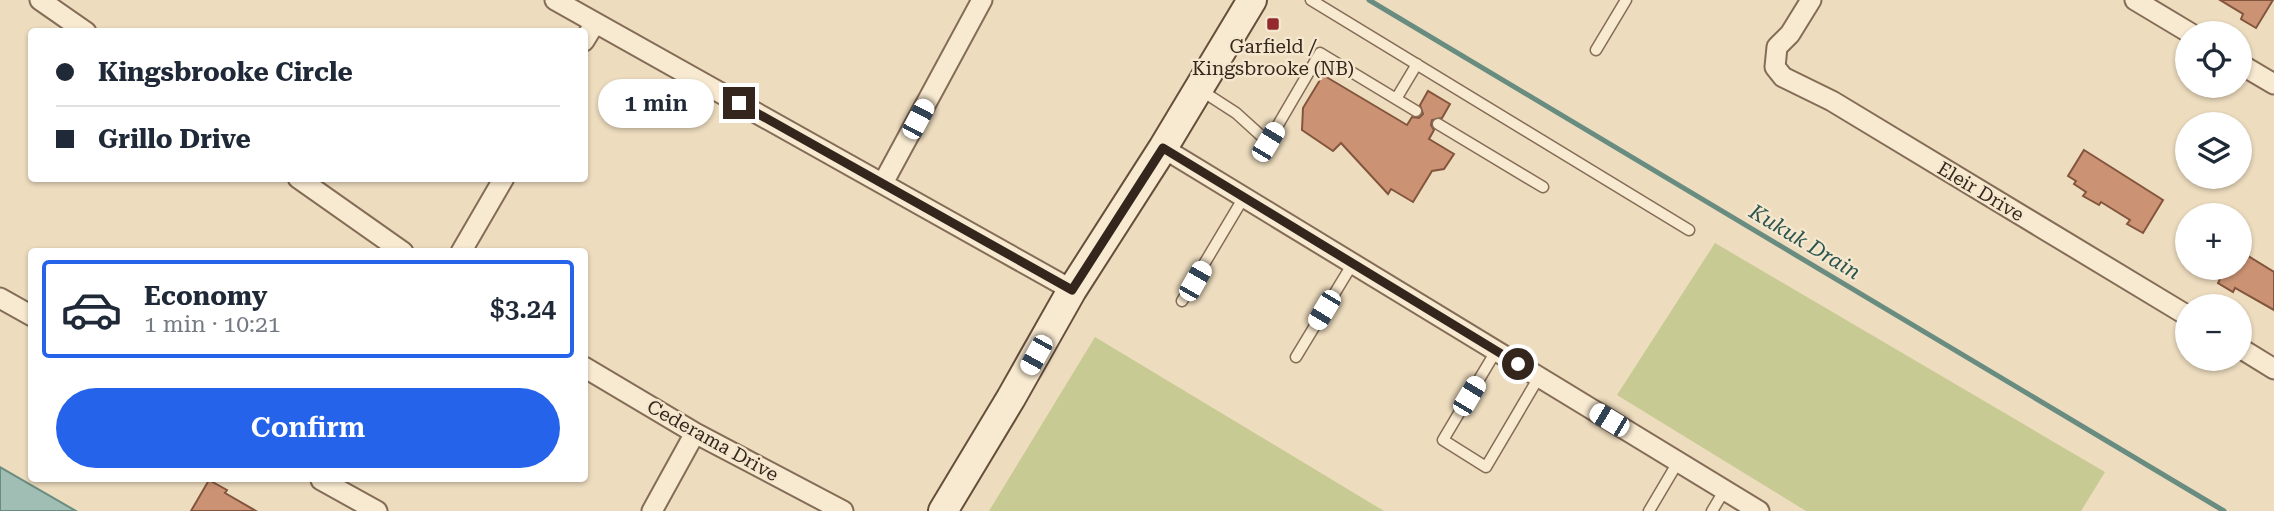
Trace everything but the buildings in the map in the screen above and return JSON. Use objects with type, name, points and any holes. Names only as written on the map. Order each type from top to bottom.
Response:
[{"type":"main road","points":[[943,511],[1072,290],[1163,148],[1252,0]]},
{"type":"street","points":[[40,0],[80,28]]},
{"type":"street","points":[[555,0],[1072,290]]},
{"type":"street","points":[[883,183],[982,0]]},
{"type":"street","name":"Eleir Drive","points":[[1811,0],[1790,34],[1777,47],[1775,67],[1783,77],[1832,102],[2175,308]]},
{"type":"street","points":[[2135,0],[2175,24]]},
{"type":"street","points":[[588,34],[595,23]]},
{"type":"street","points":[[2252,71],[2274,84]]},
{"type":"street","points":[[1163,148],[1759,511]]},
{"type":"street","points":[[304,182],[398,248]]},
{"type":"street","points":[[463,248],[502,182]]},
{"type":"street","points":[[0,298],[28,314]]},
{"type":"street","points":[[2252,355],[2274,369]]},
{"type":"street","name":"Cederama Drive","points":[[588,369],[695,433],[842,510]]},
{"type":"street","points":[[652,511],[695,433]]},
{"type":"street","points":[[325,482],[377,511]]},
{"type":"lane","points":[[1311,0],[1689,230]]},
{"type":"lane","points":[[1596,50],[1626,0]]},
{"type":"lane","points":[[1198,89],[1236,113],[1268,142],[1320,53],[1416,111]]},
{"type":"lane","points":[[1396,99],[1417,64]]},
{"type":"lane","points":[[1438,124],[1543,187]]},
{"type":"lane","points":[[1182,302],[1244,197]]},
{"type":"lane","points":[[1296,357],[1353,263]]},
{"type":"lane","points":[[1496,351],[1443,440],[1486,467],[1539,377]]},
{"type":"lane","points":[[1649,511],[1678,462]]},
{"type":"lane","points":[[1712,511],[1724,491]]},
{"type":"green space","points":[[1715,243],[2105,472],[2081,511],[1806,511],[1617,395]]},
{"type":"green space","points":[[1095,337],[1384,511],[989,511]]},
{"type":"water","points":[[0,467],[76,511],[0,511]]},
{"type":"waterway","name":"Kukuk Drain","points":[[1369,0],[2224,511]]},
{"type":"place","name":"Garfield / Kingsbrooke (NB)","points":[[1273,24]]},
{"type":"route","points":[[739,103],[1072,290],[1163,148],[1518,364]]}]
